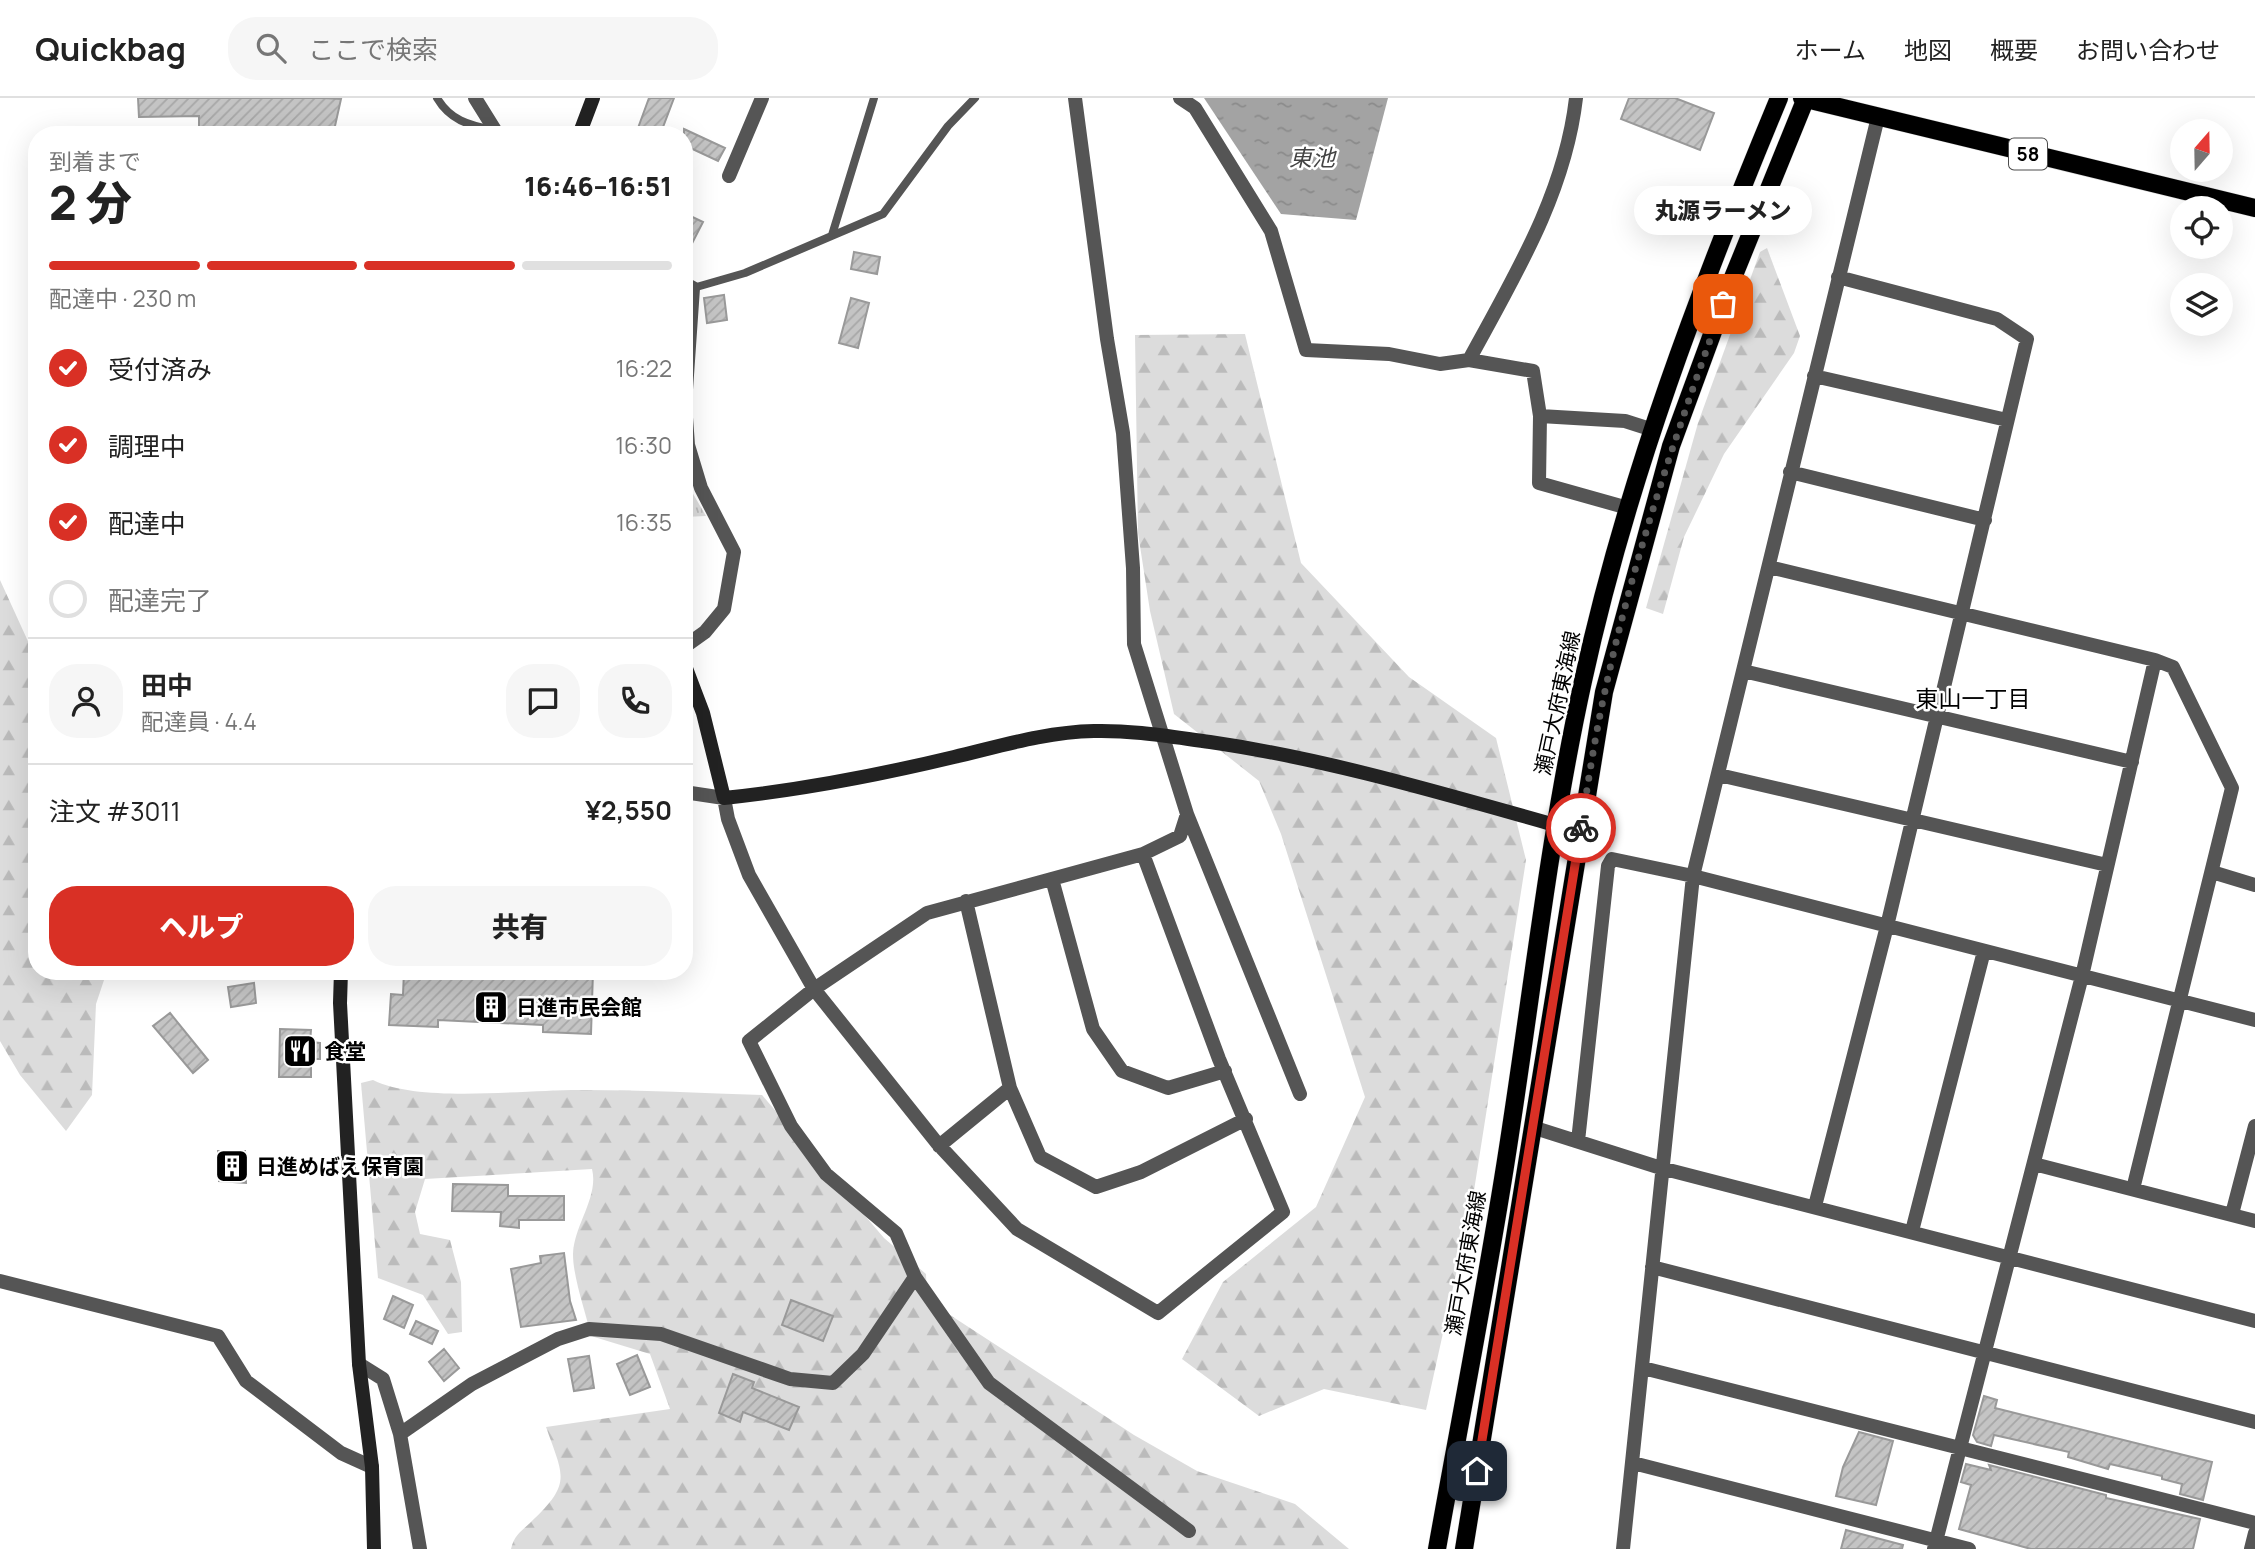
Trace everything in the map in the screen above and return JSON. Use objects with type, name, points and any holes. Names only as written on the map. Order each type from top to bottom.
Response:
[{"type":"main road","name":"瀬戸大府東海線","points":[[1437,1549],[1503,1180],[1555,825],[1583,680],[1650,429],[1710,262],[1779,98]]},
{"type":"main road","name":"瀬戸大府東海線","points":[[1464,1549],[1604,692],[1671,446],[1804,98]]},
{"type":"main road","name":"58","points":[[1804,98],[2255,208]]},
{"type":"street","points":[[475,98],[491,126]]},
{"type":"street","points":[[582,126],[593,98]]},
{"type":"street","points":[[729,176],[762,98]]},
{"type":"street","points":[[1075,98],[1123,433],[1133,568],[1133,644],[1186,814],[1300,1094]]},
{"type":"street","points":[[1469,360],[1541,227],[1573,124],[1576,98]]},
{"type":"street","points":[[1185,100],[1195,108],[1271,231],[1306,350],[1389,354],[1440,364],[1469,360],[1533,371],[1540,416],[1539,483],[1628,508]]},
{"type":"street","points":[[1623,1549],[1693,876],[1878,117]]},
{"type":"street","points":[[1815,1206],[1913,820],[2027,339],[1997,319],[1838,277]]},
{"type":"street","points":[[1814,376],[2007,420]]},
{"type":"street","points":[[1540,416],[1625,421],[1650,429]]},
{"type":"street","points":[[693,462],[701,488],[734,552],[724,609],[705,632],[693,641]]},
{"type":"street","points":[[1790,472],[1985,520]]},
{"type":"street","points":[[1769,567],[2155,660],[2173,667],[2232,788],[2133,1189]]},
{"type":"street","points":[[1935,1545],[2082,976],[2155,660]]},
{"type":"street","points":[[1743,671],[2132,762]]},
{"type":"street","points":[[693,687],[703,713],[728,819],[748,875],[814,989],[939,1146],[1017,1229],[1158,1313],[1283,1212],[1225,1071],[1143,854]]},
{"type":"street","points":[[693,793],[724,798],[774,793],[941,760],[1031,736],[1094,731],[1160,735],[1260,750],[1395,780],[1555,825]]},
{"type":"street","points":[[1719,775],[2107,865]]},
{"type":"street","points":[[1186,814],[1180,836],[1143,854],[927,913],[814,989],[749,1041],[791,1126],[826,1174],[896,1233],[915,1276],[989,1383],[1189,1531]]},
{"type":"street","points":[[1578,1141],[1609,861],[1623,860],[1693,876],[2180,1003],[2255,1020]]},
{"type":"street","points":[[2212,872],[2255,885]]},
{"type":"street","points":[[1052,879],[1093,1029],[1122,1071],[1168,1088],[1225,1071]]},
{"type":"street","points":[[966,901],[1010,1088],[1040,1157],[1096,1187],[1142,1172],[1246,1119]]},
{"type":"street","points":[[1912,1231],[1983,951]]},
{"type":"street","points":[[341,980],[359,1364],[372,1467],[374,1549]]},
{"type":"street","points":[[939,1146],[1010,1088]]},
{"type":"street","points":[[2232,1214],[2255,1126]]},
{"type":"street","points":[[1532,1127],[1661,1168],[2255,1321]]},
{"type":"street","points":[[2034,1164],[2255,1221]]},
{"type":"street","points":[[1652,1267],[2255,1422]]},
{"type":"street","points":[[400,1434],[472,1384],[558,1339],[589,1329],[661,1334],[790,1379],[833,1383],[863,1354],[915,1276]]},
{"type":"street","points":[[0,1281],[218,1336],[246,1381],[341,1453],[372,1467]]},
{"type":"street","points":[[359,1364],[383,1379],[400,1434],[420,1549]]},
{"type":"street","points":[[1643,1368],[2255,1523]]},
{"type":"street","points":[[1633,1463],[1935,1545],[1969,1549]]},
{"type":"street","points":[[2251,1549],[2255,1533]]},
{"type":"lane","points":[[437,98],[444,111],[470,126]]},
{"type":"lane","points":[[832,235],[874,98]]},
{"type":"lane","points":[[693,284],[745,273],[883,214],[948,126],[975,98]]},
{"type":"green space","points":[[1767,248],[1800,336],[1794,353],[1724,454],[1684,537],[1663,614],[1646,608],[1698,423],[1760,252]]},
{"type":"green space","points":[[1245,334],[1301,563],[1409,677],[1496,738],[1526,860],[1473,1197],[1426,1410],[1324,1389],[1259,1416],[1182,1359],[1223,1282],[1316,1207],[1365,1097],[1281,834],[1259,781],[1174,714],[1150,611],[1138,533],[1135,335]]},
{"type":"green space","points":[[693,494],[706,516],[693,517]]},
{"type":"green space","points":[[0,580],[28,641],[28,980],[104,980],[96,1004],[92,1095],[66,1131],[20,1075],[0,1041]]},
{"type":"green space","points":[[373,1080],[418,1092],[476,1094],[585,1090],[762,1095],[884,1238],[926,1274],[927,1300],[1134,1435],[1197,1471],[1295,1504],[1349,1549],[511,1549],[518,1534],[553,1498],[558,1488],[560,1469],[546,1427],[670,1409],[650,1354],[591,1336],[577,1284],[573,1254],[577,1232],[592,1190],[592,1169],[425,1179],[415,1212],[420,1234],[450,1240],[461,1282],[462,1332],[448,1334],[423,1295],[378,1278],[361,1083]]},
{"type":"water","name":"東池","points":[[1204,98],[1388,98],[1356,220],[1281,214]]},
{"type":"building","points":[[138,98],[341,99],[335,126],[199,126],[199,116],[139,117]]},
{"type":"building","points":[[649,98],[674,98],[663,126],[639,126]]},
{"type":"building","points":[[1629,98],[1675,98],[1714,113],[1700,150],[1621,119]]},
{"type":"building","points":[[693,133],[725,148],[718,161],[693,149]]},
{"type":"building","points":[[693,217],[703,222],[693,241]]},
{"type":"building","points":[[854,252],[880,257],[877,274],[851,269]]},
{"type":"building","points":[[724,295],[727,320],[707,323],[704,298]]},
{"type":"building","points":[[851,298],[869,303],[858,348],[839,343]]},
{"type":"building","name":"日進市民会館","points":[[404,980],[593,980],[591,1034],[543,1032],[543,1025],[438,1020],[438,1027],[389,1025],[391,994],[403,995]]},
{"type":"building","points":[[254,983],[256,1003],[231,1007],[228,987]]},
{"type":"building","points":[[170,1013],[208,1060],[193,1073],[153,1026]]},
{"type":"building","name":"食堂","points":[[280,1029],[311,1030],[310,1042],[320,1043],[320,1059],[311,1059],[311,1077],[279,1077]]},
{"type":"building","name":"日進めばえ保育園","points":[[218,1151],[245,1151],[246,1183],[219,1181]]},
{"type":"building","points":[[453,1184],[508,1185],[508,1196],[564,1196],[564,1220],[519,1220],[519,1228],[500,1226],[501,1212],[452,1211]]},
{"type":"building","points":[[564,1253],[570,1301],[576,1320],[521,1327],[511,1269],[541,1263],[540,1256]]},
{"type":"building","points":[[393,1296],[413,1305],[404,1328],[384,1319]]},
{"type":"building","points":[[791,1300],[833,1316],[823,1341],[782,1325]]},
{"type":"building","points":[[416,1321],[438,1331],[432,1344],[410,1334]]},
{"type":"building","points":[[444,1349],[459,1368],[444,1381],[429,1362]]},
{"type":"building","points":[[637,1355],[650,1387],[630,1395],[617,1364]]},
{"type":"building","points":[[589,1356],[594,1388],[574,1391],[568,1359]]},
{"type":"building","points":[[733,1374],[754,1382],[752,1388],[799,1407],[789,1430],[743,1412],[740,1422],[719,1413]]},
{"type":"building","points":[[1984,1396],[1997,1400],[1995,1408],[2212,1462],[2203,1500],[2180,1494],[2182,1484],[2162,1479],[2162,1476],[2110,1464],[2108,1469],[2068,1457],[2069,1452],[1994,1435],[1991,1446],[1977,1442],[1973,1435]]},
{"type":"building","points":[[1859,1432],[1893,1441],[1876,1505],[1836,1496],[1843,1467]]},
{"type":"building","points":[[1966,1464],[1991,1470],[1989,1465],[2106,1495],[2106,1498],[2200,1519],[2193,1549],[2031,1549],[1959,1529],[1971,1485],[1961,1482]]},
{"type":"building","points":[[1846,1530],[1903,1545],[1902,1549],[1841,1549]]},
{"type":"way so far","points":[[1581,828],[1604,692],[1650,519],[1671,446],[1723,304]]},
{"type":"place","name":"丸源ラーメン","points":[[1723,304]]},
{"type":"place","name":"日進市民会館","points":[[491,1007]]},
{"type":"place","name":"食堂","points":[[300,1051]]},
{"type":"place","name":"日進めばえ保育園","points":[[232,1166]]},
{"type":"district","name":"東山一丁目","points":[[1973,698]]},
{"type":"route","points":[[1477,1471],[1581,828]]}]
